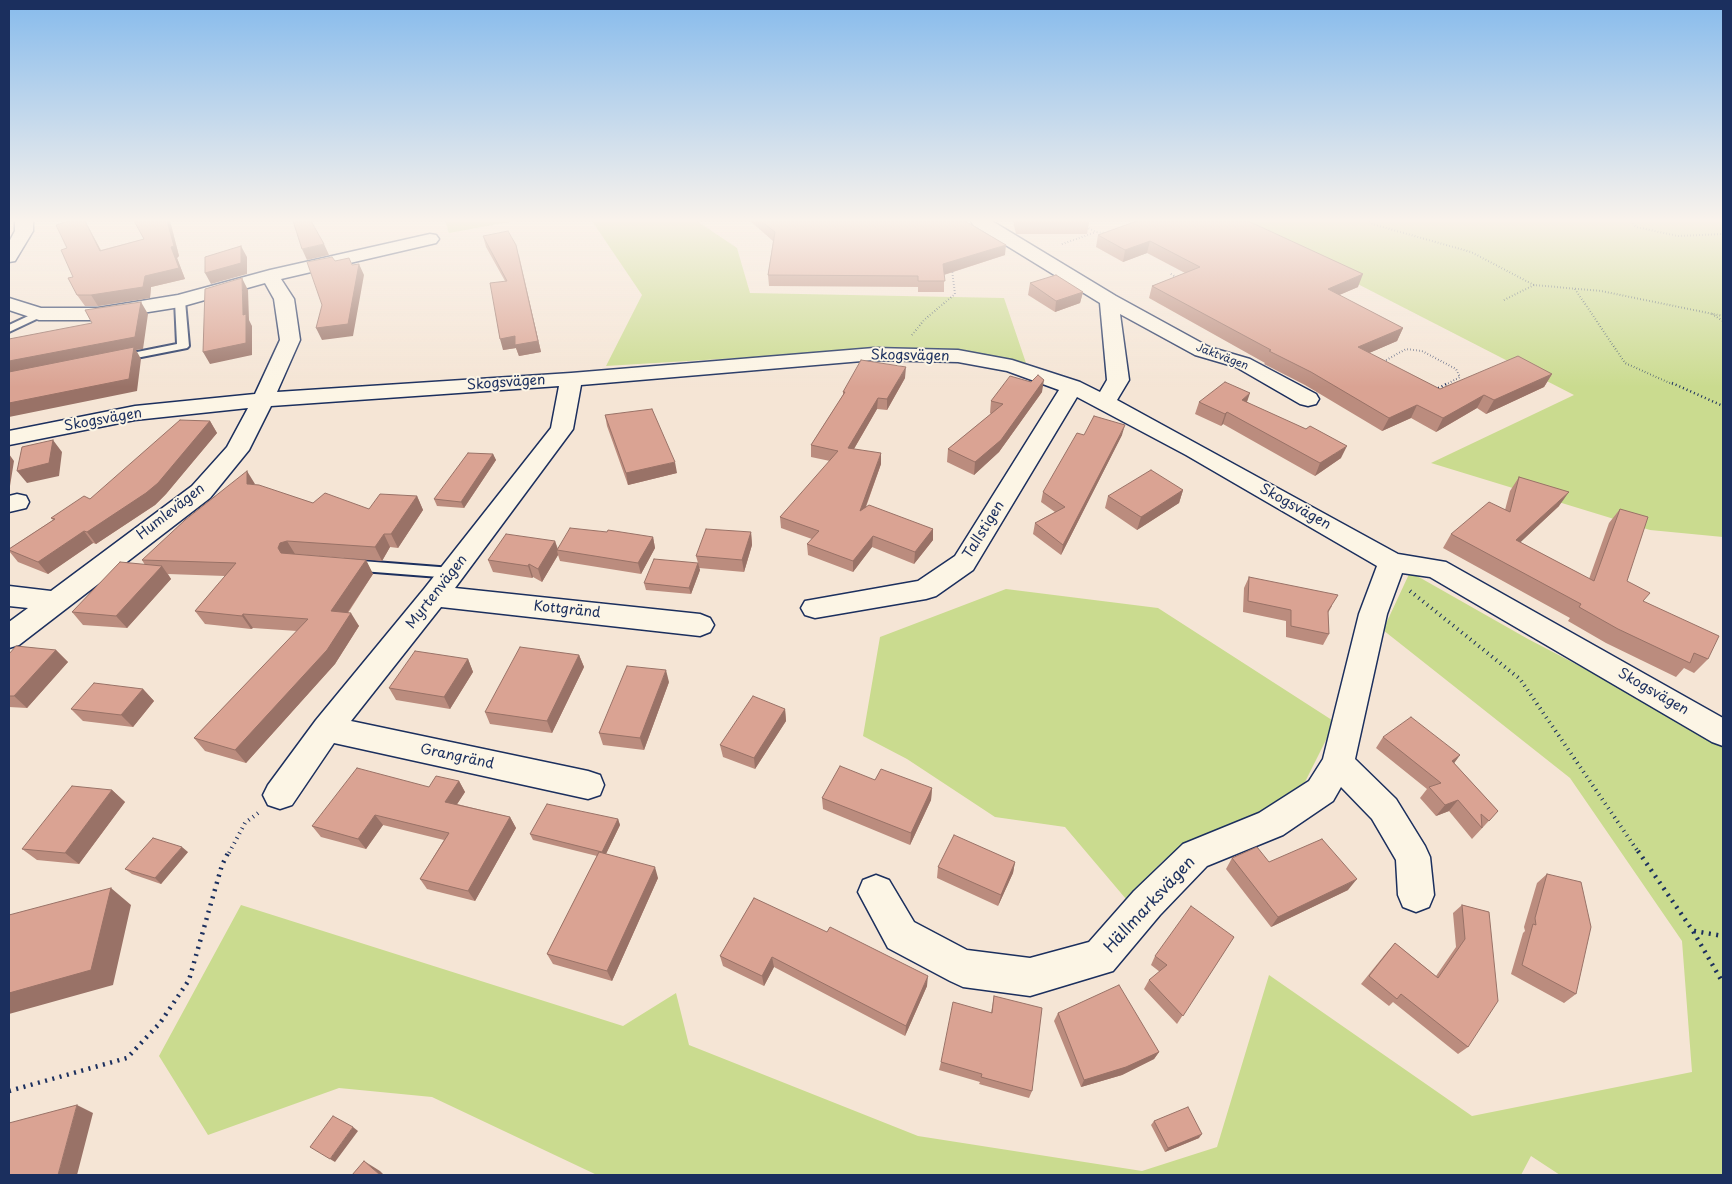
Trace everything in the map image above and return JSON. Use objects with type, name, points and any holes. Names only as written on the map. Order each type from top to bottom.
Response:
[{"type":"street","points":[[9,304],[39,314],[98,314],[180,301],[269,276]]},
{"type":"street","name":"Humlevägen","points":[[9,637],[54,601],[201,492],[237,450],[263,400],[290,340],[284,299],[270,276]]},
{"type":"street","name":"Jaktvägen","points":[[1070,276],[1202,351],[1243,363],[1308,399]]},
{"type":"street","points":[[1105,402],[1118,380],[1109,300]]},
{"type":"street","name":"Skogsvägen","points":[[9,438],[135,413],[263,400],[571,379],[874,354],[958,356],[1012,366],[1072,387],[1105,402],[1194,450],[1390,567],[1437,569],[1723,733]]},
{"type":"street","name":"Myrtenvägen","points":[[280,796],[327,728],[434,596],[562,429],[571,379]]},
{"type":"street","name":"Tallstigen","points":[[815,608],[926,589],[964,563],[1072,387]]},
{"type":"street","name":"Hällmarksvägen","points":[[876,892],[902,935],[963,968],[1030,978],[1100,958],[1147,903],[1195,855],[1271,824],[1322,791],[1338,763],[1374,614],[1390,567]]},
{"type":"street","points":[[9,596],[54,601]]},
{"type":"street","name":"Kottgränd","points":[[434,596],[700,625]]},
{"type":"street","name":"Grangränd","points":[[327,728],[588,785]]},
{"type":"street","points":[[1338,763],[1384,808],[1413,857],[1416,895]]},
{"type":"lane","points":[[105,362],[183,346],[180,301]]},
{"type":"lane","points":[[9,329],[39,314]]},
{"type":"lane","points":[[334,564],[452,573]]},
{"type":"path","points":[[874,354],[908,340],[924,320],[955,294],[953,276]]},
{"type":"path","points":[[1175,276],[1186,282]]},
{"type":"path","points":[[1517,276],[1534,285],[1600,291],[1723,316]]},
{"type":"path","points":[[1504,300],[1534,285]]},
{"type":"path","points":[[1575,289],[1625,363],[1723,406]]},
{"type":"path","points":[[1709,312],[1723,321]]},
{"type":"path","points":[[1387,368],[1380,364],[1406,349],[1422,351],[1456,368],[1460,377],[1438,388],[1432,388]]},
{"type":"path","points":[[1390,567],[1520,679],[1693,931],[1723,983]]},
{"type":"path","points":[[9,1091],[126,1058],[160,1023],[190,980],[222,865],[245,823],[280,796]]},
{"type":"path","points":[[1693,931],[1723,936]]},
{"type":"green space","points":[[629,276],[745,276],[750,293],[1004,298],[1026,363],[962,351],[868,350],[606,366],[642,295]]},
{"type":"green space","points":[[1343,276],[1723,276],[1723,537],[1650,530],[1431,463],[1574,395]]},
{"type":"green space","points":[[1410,572],[1528,639],[1723,741],[1723,1175],[1560,1175],[1531,1156],[1521,1175],[597,1175],[432,1097],[339,1088],[208,1135],[159,1056],[241,905],[623,1026],[676,993],[689,1045],[918,1136],[1142,1171],[1217,1147],[1269,975],[1472,1116],[1692,1072],[1682,941],[1570,778],[1383,630]]},
{"type":"green space","points":[[1006,589],[1158,608],[1335,722],[1301,790],[1235,828],[1164,860],[1126,899],[1065,827],[995,817],[907,759],[863,736],[880,637]]},
{"type":"building","points":[[145,276],[143,287],[91,295],[77,295],[68,278]]},
{"type":"building","points":[[312,276],[357,276],[348,324],[316,328],[322,305]]},
{"type":"building","points":[[504,276],[523,276],[538,341],[515,345],[515,336],[500,339],[490,283],[507,281]]},
{"type":"building","points":[[918,276],[944,276],[945,281],[918,281]]},
{"type":"building","points":[[1058,276],[1083,292],[1056,301],[1030,283]]},
{"type":"building","points":[[1177,276],[1358,276],[1328,289],[1403,328],[1358,347],[1440,389],[1518,356],[1552,374],[1494,400],[1484,395],[1443,418],[1417,405],[1389,418],[1311,372],[1269,351],[1271,350],[1152,286]]},
{"type":"building","points":[[242,278],[243,315],[246,314],[246,343],[203,352],[205,289]]},
{"type":"building","points":[[141,302],[135,337],[9,361],[9,339],[92,323],[85,310]]},
{"type":"building","points":[[134,347],[129,379],[9,403],[9,372]]},
{"type":"building","points":[[861,360],[906,367],[887,399],[878,398],[848,448],[881,453],[860,511],[869,505],[933,529],[915,552],[873,536],[853,561],[807,544],[819,531],[780,517],[838,451],[811,445],[845,392],[843,392]]},
{"type":"building","points":[[1038,375],[1044,380],[1001,440],[975,462],[948,449],[1003,404],[991,401],[1010,376],[1031,382]]},
{"type":"building","points":[[1225,382],[1250,393],[1242,400],[1306,429],[1310,426],[1347,446],[1320,463],[1227,412],[1225,414],[1199,402]]},
{"type":"building","points":[[652,409],[675,462],[626,473],[605,415]]},
{"type":"building","points":[[1094,416],[1125,425],[1063,545],[1035,523],[1065,507],[1043,492],[1077,433],[1084,435]]},
{"type":"building","points":[[180,420],[210,421],[158,483],[146,493],[38,562],[9,550],[55,519],[51,518],[84,496],[90,499]]},
{"type":"building","points":[[53,440],[49,463],[17,471],[22,447]]},
{"type":"building","points":[[468,453],[493,454],[461,502],[434,499]]},
{"type":"building","points":[[1151,470],[1183,490],[1141,517],[1108,496]]},
{"type":"building","points":[[247,471],[247,484],[259,485],[313,503],[325,493],[369,509],[380,494],[417,496],[391,534],[384,534],[375,547],[287,541],[280,543],[278,548],[281,553],[366,560],[331,611],[351,613],[327,650],[235,750],[194,738],[308,619],[243,614],[242,616],[195,611],[236,563],[142,560],[185,520]]},
{"type":"building","points":[[1519,477],[1569,492],[1516,540],[1594,581],[1620,509],[1648,517],[1627,581],[1650,593],[1643,601],[1719,636],[1708,659],[1694,653],[1690,663],[1618,629],[1579,607],[1581,604],[1451,534],[1489,502],[1510,512]]},
{"type":"building","points":[[570,528],[607,532],[608,530],[653,537],[638,563],[557,550]]},
{"type":"building","points":[[706,529],[751,532],[742,560],[696,556]]},
{"type":"building","points":[[506,534],[555,541],[538,569],[529,564],[528,566],[488,560]]},
{"type":"building","points":[[654,559],[698,563],[689,588],[644,583]]},
{"type":"building","points":[[120,562],[162,566],[116,616],[72,612]]},
{"type":"building","points":[[1249,577],[1338,595],[1328,611],[1329,634],[1291,626],[1291,610],[1248,601]]},
{"type":"building","points":[[16,646],[56,650],[14,696],[9,696],[9,654]]},
{"type":"building","points":[[520,647],[579,655],[547,721],[485,712]]},
{"type":"building","points":[[415,651],[468,659],[444,697],[389,688]]},
{"type":"building","points":[[627,666],[666,670],[640,738],[599,733]]},
{"type":"building","points":[[94,683],[143,689],[121,715],[71,709]]},
{"type":"building","points":[[753,696],[785,709],[754,758],[720,745]]},
{"type":"building","points":[[1411,717],[1460,755],[1452,761],[1498,811],[1489,821],[1481,814],[1482,828],[1458,800],[1445,805],[1429,787],[1441,783],[1383,737]]},
{"type":"building","points":[[840,766],[875,780],[881,769],[932,788],[911,833],[822,798]]},
{"type":"building","points":[[357,768],[429,787],[436,776],[459,781],[445,802],[510,817],[468,891],[420,879],[449,833],[375,815],[358,839],[312,826]]},
{"type":"building","points":[[72,786],[112,790],[65,853],[22,849]]},
{"type":"building","points":[[547,804],[618,819],[602,852],[530,834]]},
{"type":"building","points":[[954,835],[1015,862],[1001,895],[938,867]]},
{"type":"building","points":[[153,838],[182,847],[155,878],[125,869]]},
{"type":"building","points":[[1322,839],[1357,879],[1278,917],[1232,858],[1257,847],[1269,862]]},
{"type":"building","points":[[599,852],[655,867],[607,971],[547,954]]},
{"type":"building","points":[[1547,874],[1581,882],[1591,927],[1576,994],[1522,965],[1533,924],[1536,925],[1535,918]]},
{"type":"building","points":[[111,888],[91,970],[9,993],[9,915]]},
{"type":"building","points":[[754,898],[827,932],[830,927],[928,976],[906,1026],[772,957],[762,976],[720,956]]},
{"type":"building","points":[[1462,905],[1489,912],[1498,1001],[1468,1047],[1401,994],[1397,999],[1369,976],[1395,943],[1438,978],[1465,939]]},
{"type":"building","points":[[1191,906],[1234,937],[1183,1016],[1149,980],[1167,965],[1155,956]]},
{"type":"building","points":[[1119,985],[1159,1052],[1126,1067],[1084,1080],[1058,1013]]},
{"type":"building","points":[[994,996],[1042,1008],[1032,1091],[981,1077],[982,1074],[941,1062],[953,1002],[992,1013]]},
{"type":"building","points":[[77,1105],[58,1175],[9,1175],[9,1123]]},
{"type":"building","points":[[1188,1107],[1202,1134],[1168,1148],[1154,1121]]},
{"type":"building","points":[[333,1116],[353,1127],[330,1159],[310,1147]]},
{"type":"building","points":[[364,1161],[380,1175],[352,1175]]}]
